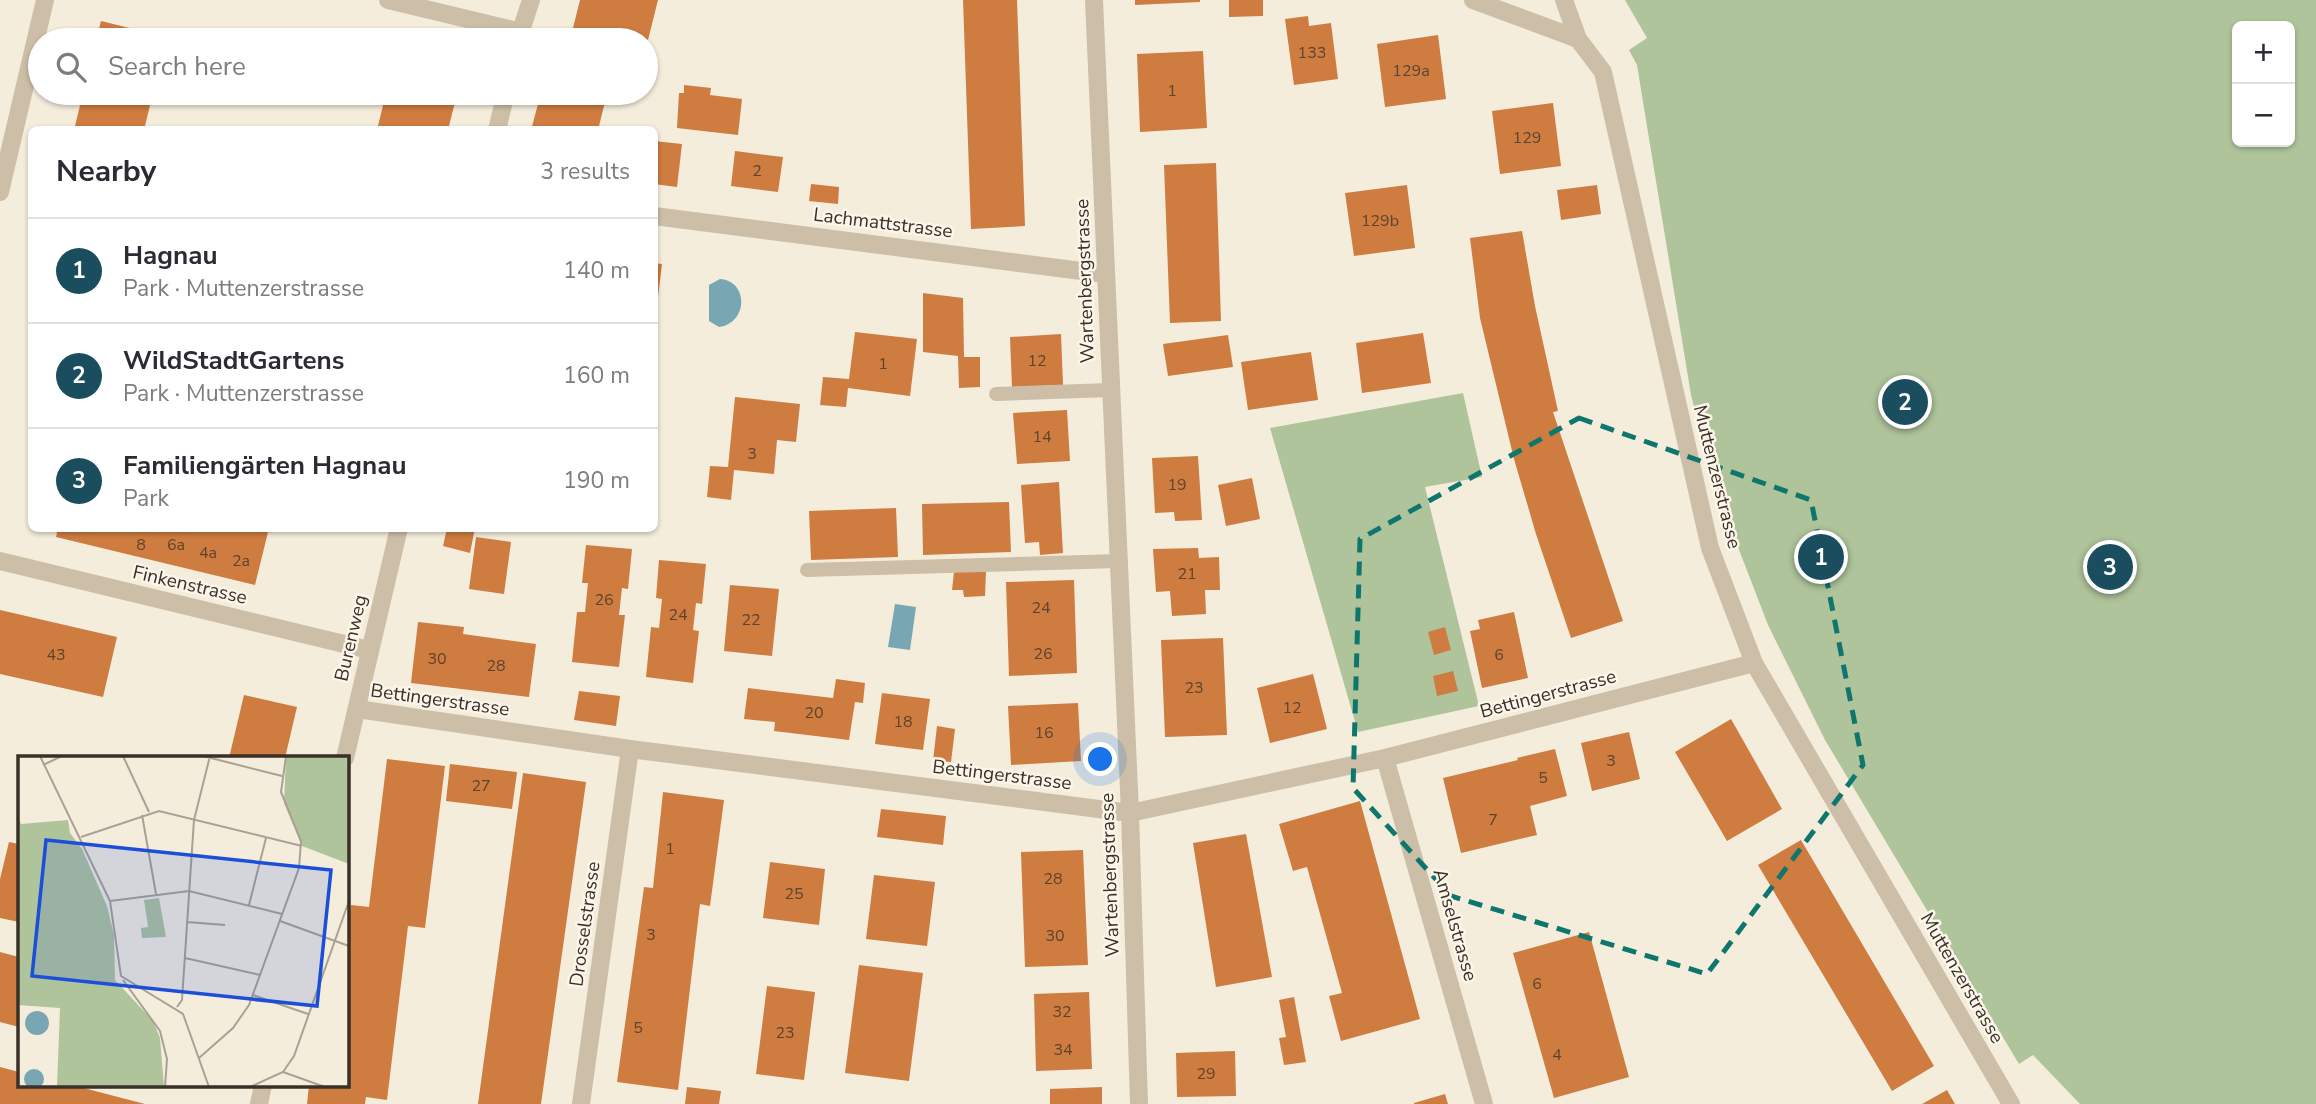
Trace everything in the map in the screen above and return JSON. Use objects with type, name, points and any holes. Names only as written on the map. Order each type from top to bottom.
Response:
[{"type":"street","points":[[38,28],[45,0]]},
{"type":"street","points":[[388,0],[490,28]]},
{"type":"street","points":[[522,28],[531,0]]},
{"type":"street","name":"Wartenbergstrasse","points":[[1094,0],[1130,813],[1139,1104]]},
{"type":"street","points":[[1473,0],[1578,39]]},
{"type":"street","name":"Muttenzerstrasse","points":[[1564,0],[1578,39],[1603,72],[1710,548],[1755,663],[2011,1104]]},
{"type":"street","points":[[0,192],[28,73]]},
{"type":"street","points":[[498,126],[503,105]]},
{"type":"street","name":"Lachmattstrasse","points":[[658,217],[1105,274]]},
{"type":"street","name":"Burenweg","points":[[345,756],[398,532]]},
{"type":"street","name":"Finkenstrasse","points":[[0,561],[369,650]]},
{"type":"street","name":"Bettingerstrasse","points":[[357,709],[630,749],[1130,813],[1385,758],[1755,663]]},
{"type":"street","name":"Drosselstrasse","points":[[581,1104],[630,749]]},
{"type":"street","name":"Amselstrasse","points":[[1385,758],[1484,1104]]},
{"type":"street","points":[[260,1104],[263,1086]]},
{"type":"lane","points":[[996,394],[1110,390]]},
{"type":"lane","points":[[807,570],[1118,561]]},
{"type":"highlighted area","points":[[1579,418],[1811,500],[1863,765],[1707,974],[1451,896],[1353,788],[1360,539]]},
{"type":"green space","points":[[1625,0],[2316,0],[2316,1104],[2080,1104],[2033,1055],[2019,1064],[1825,740],[1768,625],[1716,490],[1691,395],[1637,65],[1629,50],[1647,38]]},
{"type":"green space","points":[[1463,393],[1482,477],[1425,487],[1479,706],[1358,732],[1270,428]]},
{"type":"water","points":[[720,279],[729,281],[736,287],[741,302],[740,311],[735,318],[729,324],[719,327],[709,321],[709,285]]},
{"type":"water","points":[[895,604],[916,607],[910,650],[888,647]]},
{"type":"building","points":[[580,0],[658,0],[651,28],[573,28]]},
{"type":"building","points":[[963,0],[1017,0],[1025,226],[971,229]]},
{"type":"building","points":[[1135,0],[1200,0],[1200,2],[1135,5]]},
{"type":"building","points":[[1229,0],[1263,0],[1263,16],[1229,17]]},
{"type":"building","points":[[1308,16],[1309,26],[1331,23],[1338,79],[1294,85],[1285,19]]},
{"type":"building","points":[[101,21],[129,28],[99,28]]},
{"type":"building","points":[[1438,35],[1446,99],[1385,107],[1377,44]]},
{"type":"building","points":[[1203,51],[1207,128],[1140,132],[1137,54]]},
{"type":"building","points":[[684,85],[711,88],[710,95],[742,99],[738,135],[677,128],[679,93],[684,93]]},
{"type":"building","points":[[1553,103],[1561,166],[1500,174],[1492,111]]},
{"type":"building","points":[[80,105],[150,105],[145,126],[75,126]]},
{"type":"building","points":[[383,105],[454,105],[449,126],[378,126]]},
{"type":"building","points":[[538,105],[604,105],[599,126],[532,126]]},
{"type":"building","points":[[658,141],[682,144],[677,187],[658,185]]},
{"type":"building","points":[[735,151],[783,157],[778,192],[731,186]]},
{"type":"building","points":[[1216,163],[1221,321],[1170,323],[1164,165]]},
{"type":"building","points":[[811,184],[839,187],[838,204],[809,201]]},
{"type":"building","points":[[1407,185],[1415,248],[1354,256],[1345,193]]},
{"type":"building","points":[[1597,185],[1601,214],[1561,220],[1557,190]]},
{"type":"building","points":[[1522,231],[1558,411],[1553,412],[1623,621],[1571,638],[1514,459],[1480,318],[1470,238]]},
{"type":"building","points":[[658,264],[662,264],[658,297]]},
{"type":"building","points":[[923,293],[963,298],[964,357],[980,357],[980,387],[959,388],[958,356],[923,352]]},
{"type":"building","points":[[855,332],[917,339],[910,396],[848,388],[846,407],[820,405],[823,377],[849,379]]},
{"type":"building","points":[[1423,333],[1431,383],[1362,393],[1356,343]]},
{"type":"building","points":[[1061,334],[1063,385],[1012,387],[1010,337]]},
{"type":"building","points":[[1228,335],[1233,367],[1168,376],[1163,344]]},
{"type":"building","points":[[1311,352],[1318,400],[1248,410],[1241,362]]},
{"type":"building","points":[[735,397],[800,404],[796,442],[777,440],[774,474],[734,470],[731,500],[707,497],[710,466],[728,467]]},
{"type":"building","points":[[1067,410],[1070,461],[1017,464],[1013,413]]},
{"type":"building","points":[[1198,456],[1202,520],[1175,521],[1174,512],[1155,513],[1152,458]]},
{"type":"building","points":[[1252,478],[1260,519],[1226,526],[1218,485]]},
{"type":"building","points":[[1059,482],[1063,553],[1040,555],[1039,542],[1025,543],[1021,485]]},
{"type":"building","points":[[1009,502],[1011,552],[923,555],[922,504]]},
{"type":"building","points":[[896,508],[898,557],[811,560],[809,511]]},
{"type":"building","points":[[57,532],[268,532],[255,585],[56,537]]},
{"type":"building","points":[[446,532],[474,532],[470,553],[443,546]]},
{"type":"building","points":[[476,537],[511,542],[504,594],[469,589]]},
{"type":"building","points":[[586,545],[632,549],[628,589],[622,588],[619,615],[625,615],[619,667],[572,662],[577,612],[585,612],[588,583],[582,583]]},
{"type":"building","points":[[1198,548],[1199,558],[1219,557],[1220,590],[1205,590],[1206,614],[1172,616],[1170,591],[1156,592],[1153,549]]},
{"type":"building","points":[[659,560],[706,564],[702,604],[696,603],[693,630],[699,631],[693,683],[646,677],[651,627],[659,628],[662,599],[656,598]]},
{"type":"building","points":[[986,571],[985,596],[964,597],[963,590],[952,590],[954,572]]},
{"type":"building","points":[[1074,580],[1077,673],[1009,676],[1006,582]]},
{"type":"building","points":[[730,585],[779,589],[772,656],[724,651]]},
{"type":"building","points":[[0,610],[117,637],[103,697],[0,674]]},
{"type":"building","points":[[1514,612],[1528,678],[1482,688],[1470,631],[1480,629],[1478,620]]},
{"type":"building","points":[[418,622],[464,627],[463,634],[536,644],[529,697],[411,683]]},
{"type":"building","points":[[1445,627],[1451,650],[1434,655],[1428,632]]},
{"type":"building","points":[[1223,638],[1227,735],[1165,737],[1161,640]]},
{"type":"building","points":[[1453,671],[1458,691],[1437,696],[1433,676]]},
{"type":"building","points":[[1313,674],[1327,729],[1270,743],[1257,688]]},
{"type":"building","points":[[836,679],[865,683],[863,703],[855,702],[849,740],[774,731],[775,722],[744,719],[748,688],[833,698]]},
{"type":"building","points":[[579,691],[620,696],[616,726],[574,720]]},
{"type":"building","points":[[882,693],[930,699],[923,750],[875,744]]},
{"type":"building","points":[[244,695],[297,707],[285,756],[229,756]]},
{"type":"building","points":[[1078,703],[1081,761],[1011,765],[1008,706]]},
{"type":"building","points":[[1731,719],[1782,809],[1727,841],[1675,752]]},
{"type":"building","points":[[937,726],[955,729],[951,762],[933,761]]},
{"type":"building","points":[[1629,732],[1640,779],[1592,791],[1581,743]]},
{"type":"building","points":[[1555,749],[1567,796],[1530,806],[1537,835],[1461,853],[1443,778]]},
{"type":"building","points":[[387,759],[445,766],[425,928],[408,926],[387,1100],[366,1097],[365,1104],[307,1104],[309,1086],[348,1086],[348,925],[351,905],[369,907]]},
{"type":"building","points":[[450,764],[517,772],[512,809],[446,801]]},
{"type":"building","points":[[523,773],[586,782],[541,1104],[478,1104]]},
{"type":"building","points":[[663,792],[724,800],[710,906],[700,904],[678,1090],[617,1082],[644,887],[653,888]]},
{"type":"building","points":[[1360,801],[1420,1019],[1341,1041],[1329,996],[1342,993],[1307,867],[1293,871],[1279,824]]},
{"type":"building","points":[[881,809],[946,816],[943,845],[877,837]]},
{"type":"building","points":[[1246,834],[1272,977],[1216,987],[1193,843]]},
{"type":"building","points":[[1801,840],[1934,1066],[1892,1091],[1758,865]]},
{"type":"building","points":[[9,842],[18,844],[18,922],[0,918],[0,879]]},
{"type":"building","points":[[1083,850],[1088,965],[1025,967],[1021,852]]},
{"type":"building","points":[[770,862],[825,869],[819,925],[763,918]]},
{"type":"building","points":[[874,875],[935,882],[927,946],[866,939]]},
{"type":"building","points":[[1589,932],[1629,1077],[1554,1098],[1513,953]]},
{"type":"building","points":[[0,952],[18,957],[18,1027],[0,1022]]},
{"type":"building","points":[[859,965],[923,973],[909,1081],[845,1073]]},
{"type":"building","points":[[767,986],[815,992],[804,1080],[756,1074]]},
{"type":"building","points":[[1089,992],[1092,1069],[1036,1071],[1034,994]]},
{"type":"building","points":[[1294,997],[1306,1062],[1284,1065],[1279,1038],[1286,1037],[1279,1000]]},
{"type":"building","points":[[1235,1051],[1236,1096],[1177,1097],[1176,1053]]},
{"type":"building","points":[[0,1067],[18,1072],[18,1086],[76,1086],[145,1104],[0,1104]]},
{"type":"building","points":[[687,1087],[721,1091],[719,1104],[685,1104]]},
{"type":"building","points":[[1102,1087],[1102,1104],[1050,1104],[1050,1089]]},
{"type":"building","points":[[1947,1090],[1955,1104],[1922,1104]]},
{"type":"building","points":[[1445,1094],[1448,1104],[1414,1104],[1414,1103]]},
{"type":"place","name":"WildStadtGartens","points":[[1905,402]]},
{"type":"place","name":"Hagnau","points":[[1821,557]]},
{"type":"place","name":"Familiengärten Hagnau","points":[[2110,567]]}]
